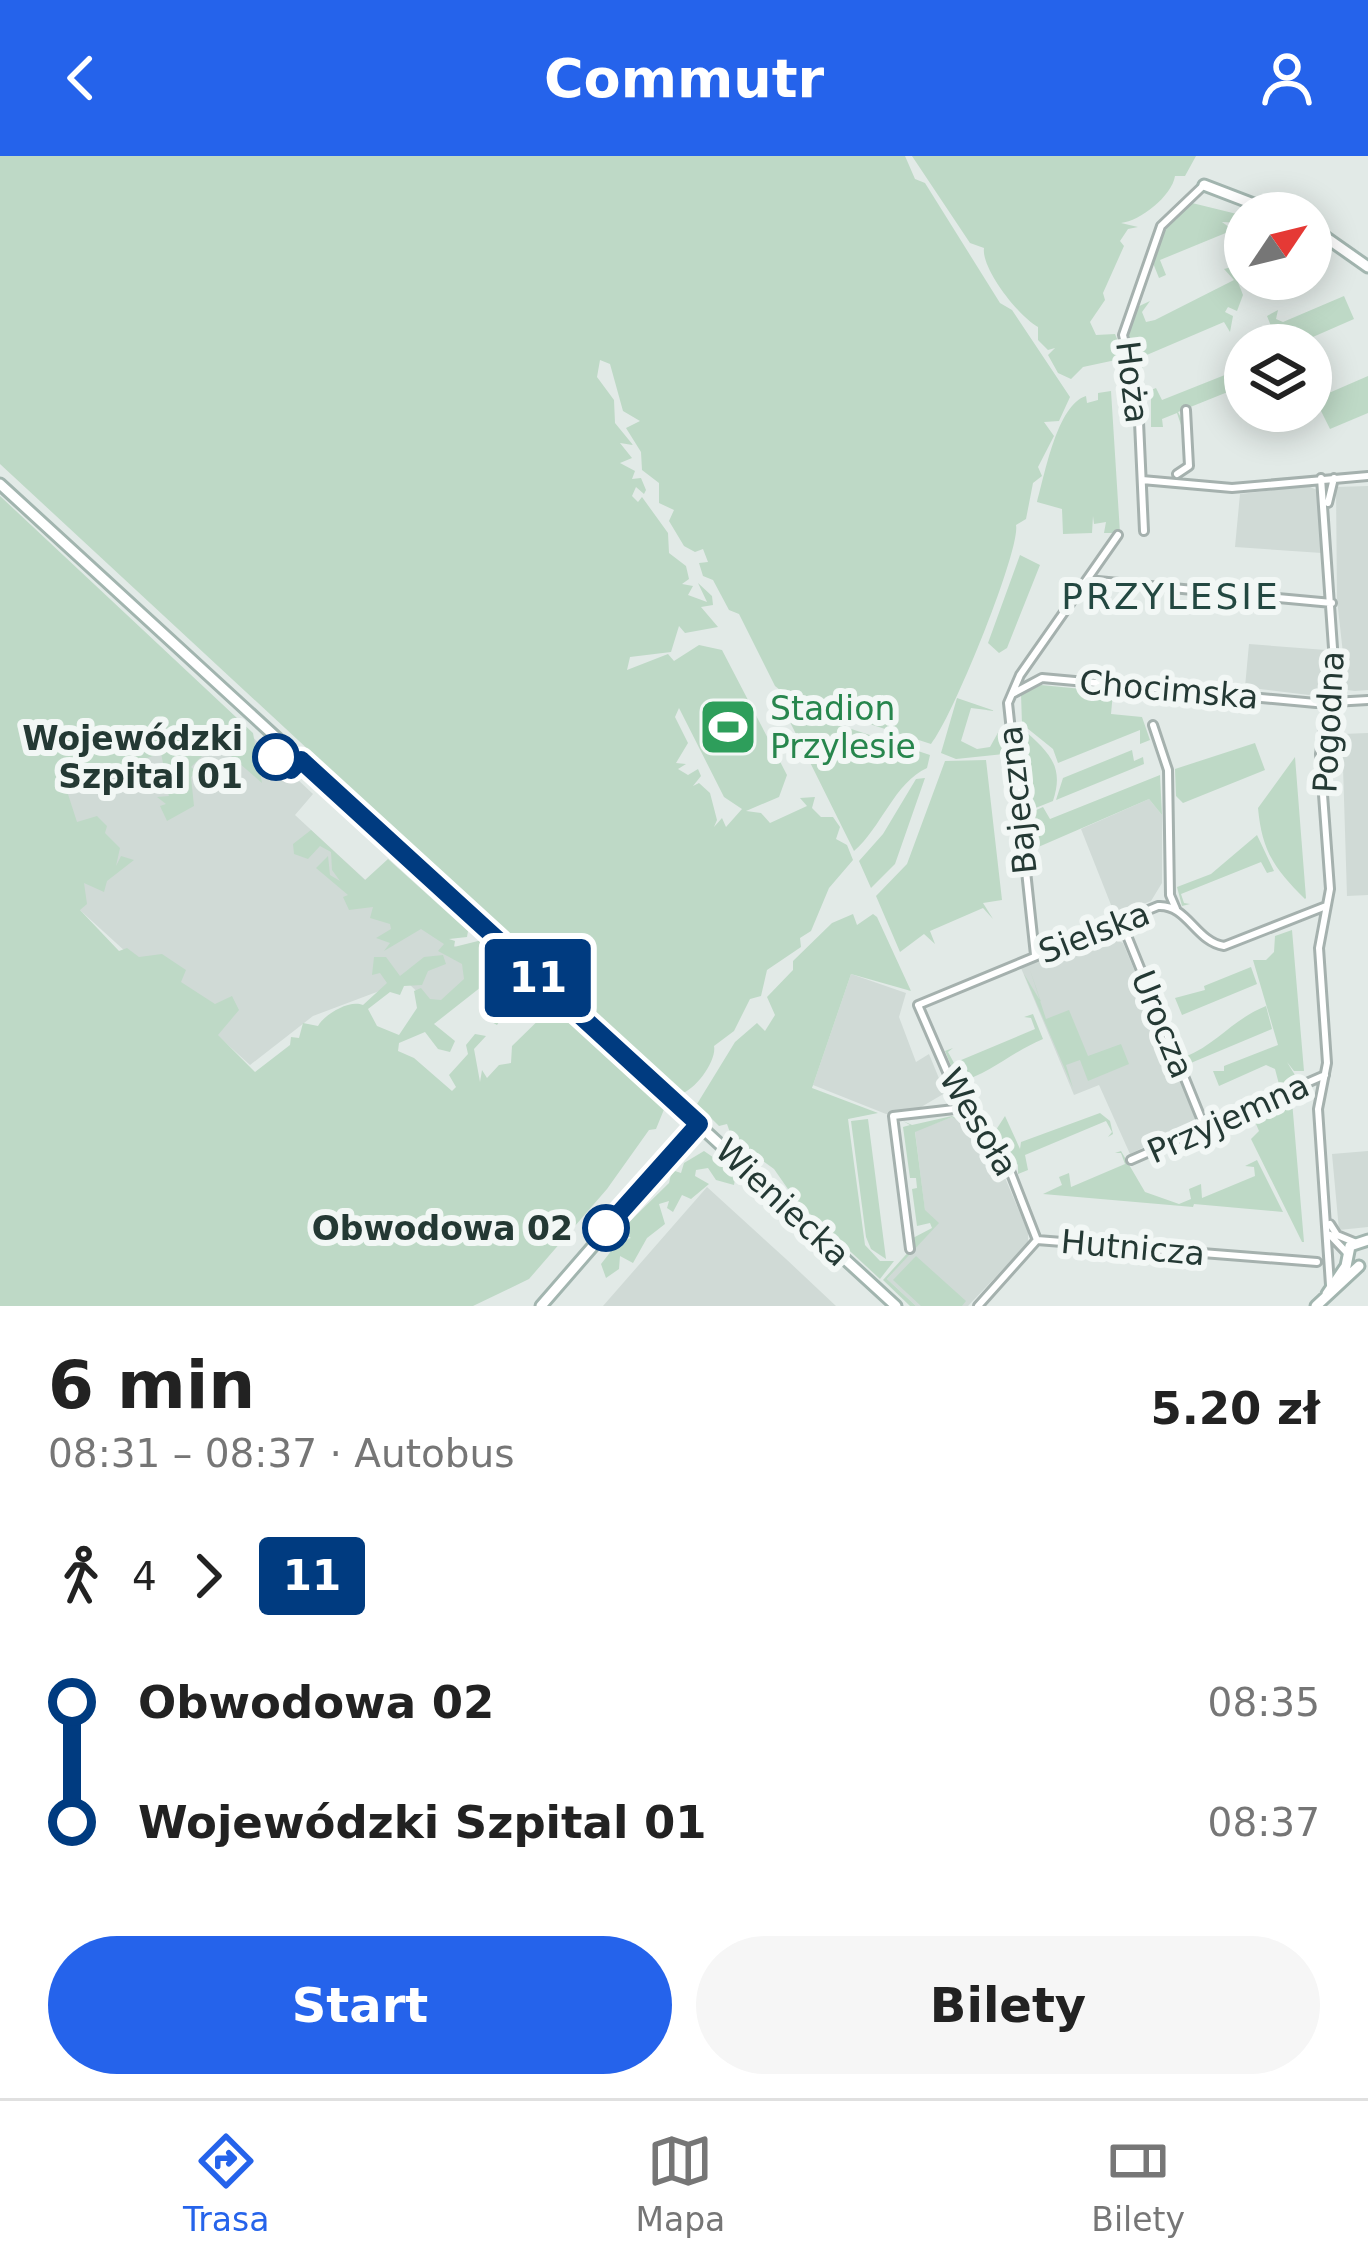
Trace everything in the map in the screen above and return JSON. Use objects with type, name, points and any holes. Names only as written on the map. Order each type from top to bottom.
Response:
[{"type":"street","points":[[1204,185],[1224,193]]},
{"type":"street","name":"Hoża","points":[[1144,531],[1138,400],[1124,332],[1161,226],[1204,185]]},
{"type":"street","points":[[1332,242],[1368,267]]},
{"type":"street","points":[[1142,480],[1177,474],[1189,466],[1186,410]]},
{"type":"street","points":[[1177,474],[1232,488],[1368,476]]},
{"type":"street","name":"Pogodna","points":[[1322,478],[1332,602],[1330,702],[1320,763],[1328,905],[1319,935],[1325,1075],[1319,1100],[1328,1221],[1327,1294]]},
{"type":"street","name":"Pogodna","points":[[1327,507],[1334,478]]},
{"type":"street","name":"Wieniecka","points":[[0,484],[896,1306]]},
{"type":"street","name":"Bajeczna","points":[[1035,955],[1009,698],[1028,663],[1118,535]]},
{"type":"street","points":[[1096,568],[1117,584]]},
{"type":"street","points":[[1087,580],[1332,602]]},
{"type":"street","name":"Chocimska","points":[[1028,663],[1042,678]]},
{"type":"street","name":"Chocimska","points":[[1009,698],[1042,678],[1330,702],[1368,700]]},
{"type":"street","points":[[1153,725],[1168,770],[1170,896],[1177,910]]},
{"type":"street","points":[[1158,906],[1170,896]]},
{"type":"street","name":"Sielska","points":[[918,1005],[1158,906],[1177,910],[1208,942],[1224,946],[1328,905]]},
{"type":"street","points":[[1299,916],[1313,920],[1319,935]]},
{"type":"street","name":"Urocza","points":[[1121,921],[1205,1128]]},
{"type":"street","name":"Wesoła","points":[[918,1005],[963,1108],[1003,1155],[1037,1240]]},
{"type":"street","name":"Przyjemna","points":[[1131,1160],[1325,1075]]},
{"type":"street","points":[[1298,1087],[1319,1100]]},
{"type":"street","points":[[910,1249],[893,1116],[963,1108]]},
{"type":"street","points":[[541,1306],[699,1124]]},
{"type":"street","points":[[1328,1221],[1337,1235],[1364,1241]]},
{"type":"street","points":[[1316,1306],[1363,1265],[1348,1256],[1328,1232]]},
{"type":"street","name":"Hutnicza","points":[[978,1306],[1037,1240],[1318,1262]]},
{"type":"street","points":[[1327,1294],[1348,1256],[1364,1241]]},
{"type":"shaded area","points":[[1308,486],[1317,490],[1322,553],[1235,547],[1240,494]]},
{"type":"shaded area","points":[[1368,486],[1368,690],[1355,691],[1347,690],[1337,599],[1336,487]]},
{"type":"shaded area","points":[[140,631],[313,794],[295,815],[412,923],[482,961],[438,1012],[406,981],[313,1016],[250,1065],[14,850]]},
{"type":"shaded area","points":[[1249,644],[1326,650],[1324,689],[1309,695],[1245,687]]},
{"type":"shaded area","points":[[1368,733],[1368,895],[1347,896],[1342,734]]},
{"type":"shaded area","points":[[1149,799],[1162,815],[1162,883],[1151,901],[1115,915],[1081,829]]},
{"type":"shaded area","points":[[1105,935],[1123,943],[1197,1121],[1130,1154],[1099,1085],[1074,1095],[1021,968]]},
{"type":"shaded area","points":[[851,974],[906,993],[899,1017],[916,1062],[929,1054],[945,1093],[916,1110],[886,1114],[813,1085]]},
{"type":"shaded area","points":[[952,1117],[964,1121],[997,1159],[1028,1232],[1028,1243],[968,1306],[916,1306],[887,1279],[938,1223],[925,1211],[915,1131]]},
{"type":"shaded area","points":[[1368,1151],[1368,1227],[1339,1230],[1332,1154]]},
{"type":"shaded area","points":[[707,1187],[786,1259],[836,1306],[603,1306]]},
{"type":"green space","points":[[0,156],[905,156],[915,179],[925,183],[1000,303],[1012,310],[1070,397],[1059,421],[1044,422],[1054,436],[1038,467],[1042,476],[1033,483],[1026,519],[1016,525],[1008,566],[968,670],[931,744],[790,698],[775,686],[739,614],[729,610],[713,580],[703,576],[699,563],[708,562],[703,549],[695,552],[684,546],[669,521],[674,510],[659,503],[659,483],[642,470],[641,452],[626,428],[640,421],[623,411],[610,364],[600,360],[597,377],[614,400],[615,423],[633,445],[620,443],[632,458],[620,463],[635,471],[632,479],[641,478],[646,490],[644,494],[636,487],[632,496],[638,502],[642,497],[668,533],[669,553],[686,566],[689,579],[682,584],[693,586],[688,595],[707,602],[698,583],[712,596],[713,605],[701,607],[718,627],[685,633],[679,626],[671,652],[630,657],[627,670],[668,654],[674,661],[699,645],[722,650],[787,775],[779,797],[746,811],[761,813],[770,823],[807,806],[800,798],[815,797],[812,808],[821,817],[833,817],[840,827],[836,839],[847,845],[853,860],[829,888],[811,931],[800,938],[801,947],[767,970],[761,996],[750,999],[734,1031],[714,1046],[704,1074],[680,1094],[0,464]],"holes":[[[679,708],[724,797],[742,809],[726,827],[722,818],[714,827],[717,820],[710,793],[699,783],[693,786],[701,776],[698,769],[688,775],[678,769],[686,764],[676,763],[688,743],[675,717]]]},
{"type":"green space","points":[[912,156],[1196,156],[1185,176],[1175,176],[1154,206],[1121,223],[1138,227],[1128,229],[1120,241],[1124,246],[1103,293],[1105,300],[1090,322],[1096,335],[1115,334],[1125,358],[1083,367],[1071,379],[1058,373],[1048,355],[1055,348],[1048,350],[1038,340],[1038,327],[994,279],[984,248],[970,243]]},
{"type":"green space","points":[[1188,202],[1224,211],[1224,234],[1160,260],[1166,275],[1159,278],[1151,258],[1165,224],[1177,219],[1167,221]]},
{"type":"green space","points":[[1224,285],[1224,300],[1241,300],[1237,311],[1228,307],[1225,312],[1233,316],[1232,324],[1224,322],[1142,357],[1143,383],[1124,339],[1133,309],[1150,301],[1142,312],[1146,322]]},
{"type":"green space","points":[[1344,296],[1354,319],[1332,329],[1332,324],[1270,324],[1267,316],[1278,310],[1276,319],[1283,322]]},
{"type":"green space","points":[[1224,375],[1224,393],[1178,412],[1188,431],[1183,431],[1177,413],[1162,419],[1163,427],[1151,427],[1151,390],[1156,388],[1162,400]]},
{"type":"green space","points":[[1368,376],[1368,413],[1332,428],[1332,392]]},
{"type":"green space","points":[[1111,391],[1120,533],[1104,533],[1106,522],[1094,524],[1093,516],[1092,533],[1063,534],[1062,509],[1037,502],[1054,442],[1076,402],[1086,396],[1087,403],[1098,400],[1098,393]]},
{"type":"green space","points":[[0,496],[253,733],[262,783],[208,736],[207,745],[200,747],[205,753],[191,767],[197,772],[191,777],[194,806],[167,821],[160,806],[166,804],[157,797],[169,796],[166,787],[173,784],[159,769],[164,768],[161,753],[66,788],[77,822],[97,816],[107,826],[105,833],[120,848],[116,866],[121,856],[134,860],[107,881],[104,892],[84,883],[87,904],[80,910],[119,951],[127,948],[139,957],[162,954],[186,970],[181,982],[215,1004],[232,996],[239,1010],[218,1035],[255,1072],[290,1045],[291,1037],[299,1038],[303,1023],[318,1026],[338,1009],[363,1005],[387,983],[380,973],[372,975],[374,957],[386,957],[400,976],[424,957],[443,955],[446,964],[428,971],[422,985],[404,986],[400,995],[390,992],[368,1009],[377,1026],[399,1035],[417,1008],[414,991],[421,988],[430,999],[441,1000],[464,979],[462,964],[438,951],[444,944],[421,929],[384,951],[390,943],[376,938],[391,929],[390,924],[370,918],[373,907],[349,910],[343,897],[348,895],[316,868],[328,856],[330,875],[340,881],[332,870],[331,852],[320,846],[308,859],[294,854],[293,844],[311,830],[365,880],[388,859],[468,931],[467,937],[449,939],[455,941],[454,947],[482,940],[520,977],[516,991],[530,985],[534,995],[545,999],[523,1019],[505,1013],[497,1025],[488,1020],[504,1012],[504,1001],[481,987],[434,1024],[455,1041],[450,1052],[438,1049],[425,1032],[399,1043],[398,1051],[414,1058],[452,1091],[456,1087],[449,1075],[468,1054],[466,1045],[475,1034],[486,1036],[474,1049],[480,1082],[482,1070],[487,1078],[499,1065],[511,1063],[512,1046],[553,1006],[665,1107],[656,1129],[649,1130],[607,1189],[529,1279],[473,1306],[0,1306]]},
{"type":"green space","points":[[1020,555],[1040,565],[1007,648],[999,653],[988,643]]},
{"type":"green space","points":[[1041,685],[1113,692],[1111,714],[1142,717],[1150,740],[1140,744],[1140,730],[1058,763],[1053,749],[1022,724],[1021,694]]},
{"type":"green space","points":[[957,698],[995,711],[971,708],[961,741],[977,749],[990,747],[1000,729],[1004,754],[956,759],[941,753]]},
{"type":"green space","points":[[800,712],[930,755],[927,768],[897,794],[854,851],[790,722]]},
{"type":"green space","points":[[1022,728],[1052,760],[1057,778],[1053,801],[1033,809]]},
{"type":"green space","points":[[1255,743],[1265,770],[1183,803],[1176,796],[1175,769]]},
{"type":"green space","points":[[1132,750],[1134,761],[1143,757],[1144,764],[1056,800],[1063,778]]},
{"type":"green space","points":[[1295,757],[1305,899],[1272,859],[1258,808]]},
{"type":"green space","points":[[986,760],[1002,900],[983,903],[993,919],[983,908],[930,931],[935,944],[924,934],[900,952],[876,896],[907,864],[945,761]]},
{"type":"green space","points":[[1160,775],[1162,815],[1149,799],[1036,848],[1034,811],[1043,807],[1050,819]]},
{"type":"green space","points":[[925,778],[895,864],[871,888],[859,861],[883,834],[916,779]]},
{"type":"green space","points":[[1257,835],[1274,871],[1267,873],[1261,862],[1181,894],[1184,903],[1190,904],[1182,906],[1177,887],[1211,874]]},
{"type":"green space","points":[[853,914],[857,925],[873,914],[877,917],[911,991],[851,974],[812,1088],[878,1113],[848,1119],[865,1245],[880,1261],[894,1261],[880,1279],[797,1202],[774,1169],[732,1138],[727,1124],[719,1126],[697,1104],[735,1042],[757,1023],[765,1031],[775,1015],[767,997],[793,970],[793,961],[832,923]]},
{"type":"green space","points":[[1292,930],[1304,1071],[1294,1071],[1287,1062],[1298,1080],[1280,1088],[1275,1069],[1266,1065],[1219,1086],[1213,1071],[1224,1071],[1224,1066],[1278,1045],[1253,960],[1266,960],[1274,952],[1275,936]]},
{"type":"green space","points":[[1251,967],[1257,984],[1182,1015],[1175,998],[1205,990],[1204,986]]},
{"type":"green space","points":[[1024,974],[1046,1019],[1069,1010],[1088,1056],[1121,1044],[1129,1064],[1088,1081],[1080,1060],[1066,1065],[1073,1088]]},
{"type":"green space","points":[[1266,1006],[1272,1029],[1186,1065],[1185,1057]]},
{"type":"green space","points":[[1033,1014],[1043,1039],[958,1083],[945,1051],[953,1048],[948,1052],[954,1063],[1035,1029],[1031,1018],[1024,1017]]},
{"type":"green space","points":[[1292,1101],[1304,1242],[1251,1139],[1259,1131],[1256,1124],[1249,1125]]},
{"type":"green space","points":[[1100,1113],[1110,1121],[1113,1134],[1108,1137],[1112,1132],[1106,1121],[1025,1155],[1028,1170],[1018,1174],[1018,1165],[994,1133],[1005,1116],[1020,1149],[1021,1142]]},
{"type":"green space","points":[[952,1116],[972,1128],[952,1117],[915,1132],[925,1210],[939,1223],[887,1279],[916,1306],[910,1306],[883,1280],[912,1248],[911,1239],[932,1228],[930,1223],[917,1226],[912,1189],[917,1188],[916,1178],[910,1178],[903,1127],[910,1125],[903,1121],[912,1125]]},
{"type":"green space","points":[[868,1119],[886,1259],[871,1249],[866,1237],[851,1121]]},
{"type":"green space","points":[[704,1151],[736,1173],[734,1185],[716,1180],[708,1168],[696,1170],[695,1176],[709,1184],[691,1199],[682,1195],[673,1212],[667,1208],[669,1201],[659,1204],[665,1224],[647,1238],[633,1263],[620,1256],[619,1269],[606,1278],[601,1264],[619,1241],[631,1238],[620,1231],[669,1183],[672,1170],[681,1173],[684,1163]]},
{"type":"green space","points":[[1121,1151],[1145,1192],[1179,1204],[1191,1199],[1189,1189],[1201,1184],[1202,1198],[1255,1176],[1254,1167],[1245,1166],[1257,1160],[1283,1212],[1043,1194],[1062,1185],[1059,1177],[1069,1173],[1071,1187],[1125,1164],[1121,1153],[1115,1153]]},
{"type":"green space","points":[[916,1256],[966,1301],[962,1306],[921,1306],[893,1280]]},
{"type":"bus line","name":"11","points":[[276,757],[291,770],[301,760],[699,1124],[606,1228]]},
{"type":"place","name":"Stadion Przylesie","points":[[728,727]]},
{"type":"place","name":"Wojewódzki Szpital 01","points":[[276,757]]},
{"type":"place","name":"Obwodowa 02","points":[[606,1228]]},
{"type":"district","name":"PRZYLESIE","points":[[1171,596]]}]
